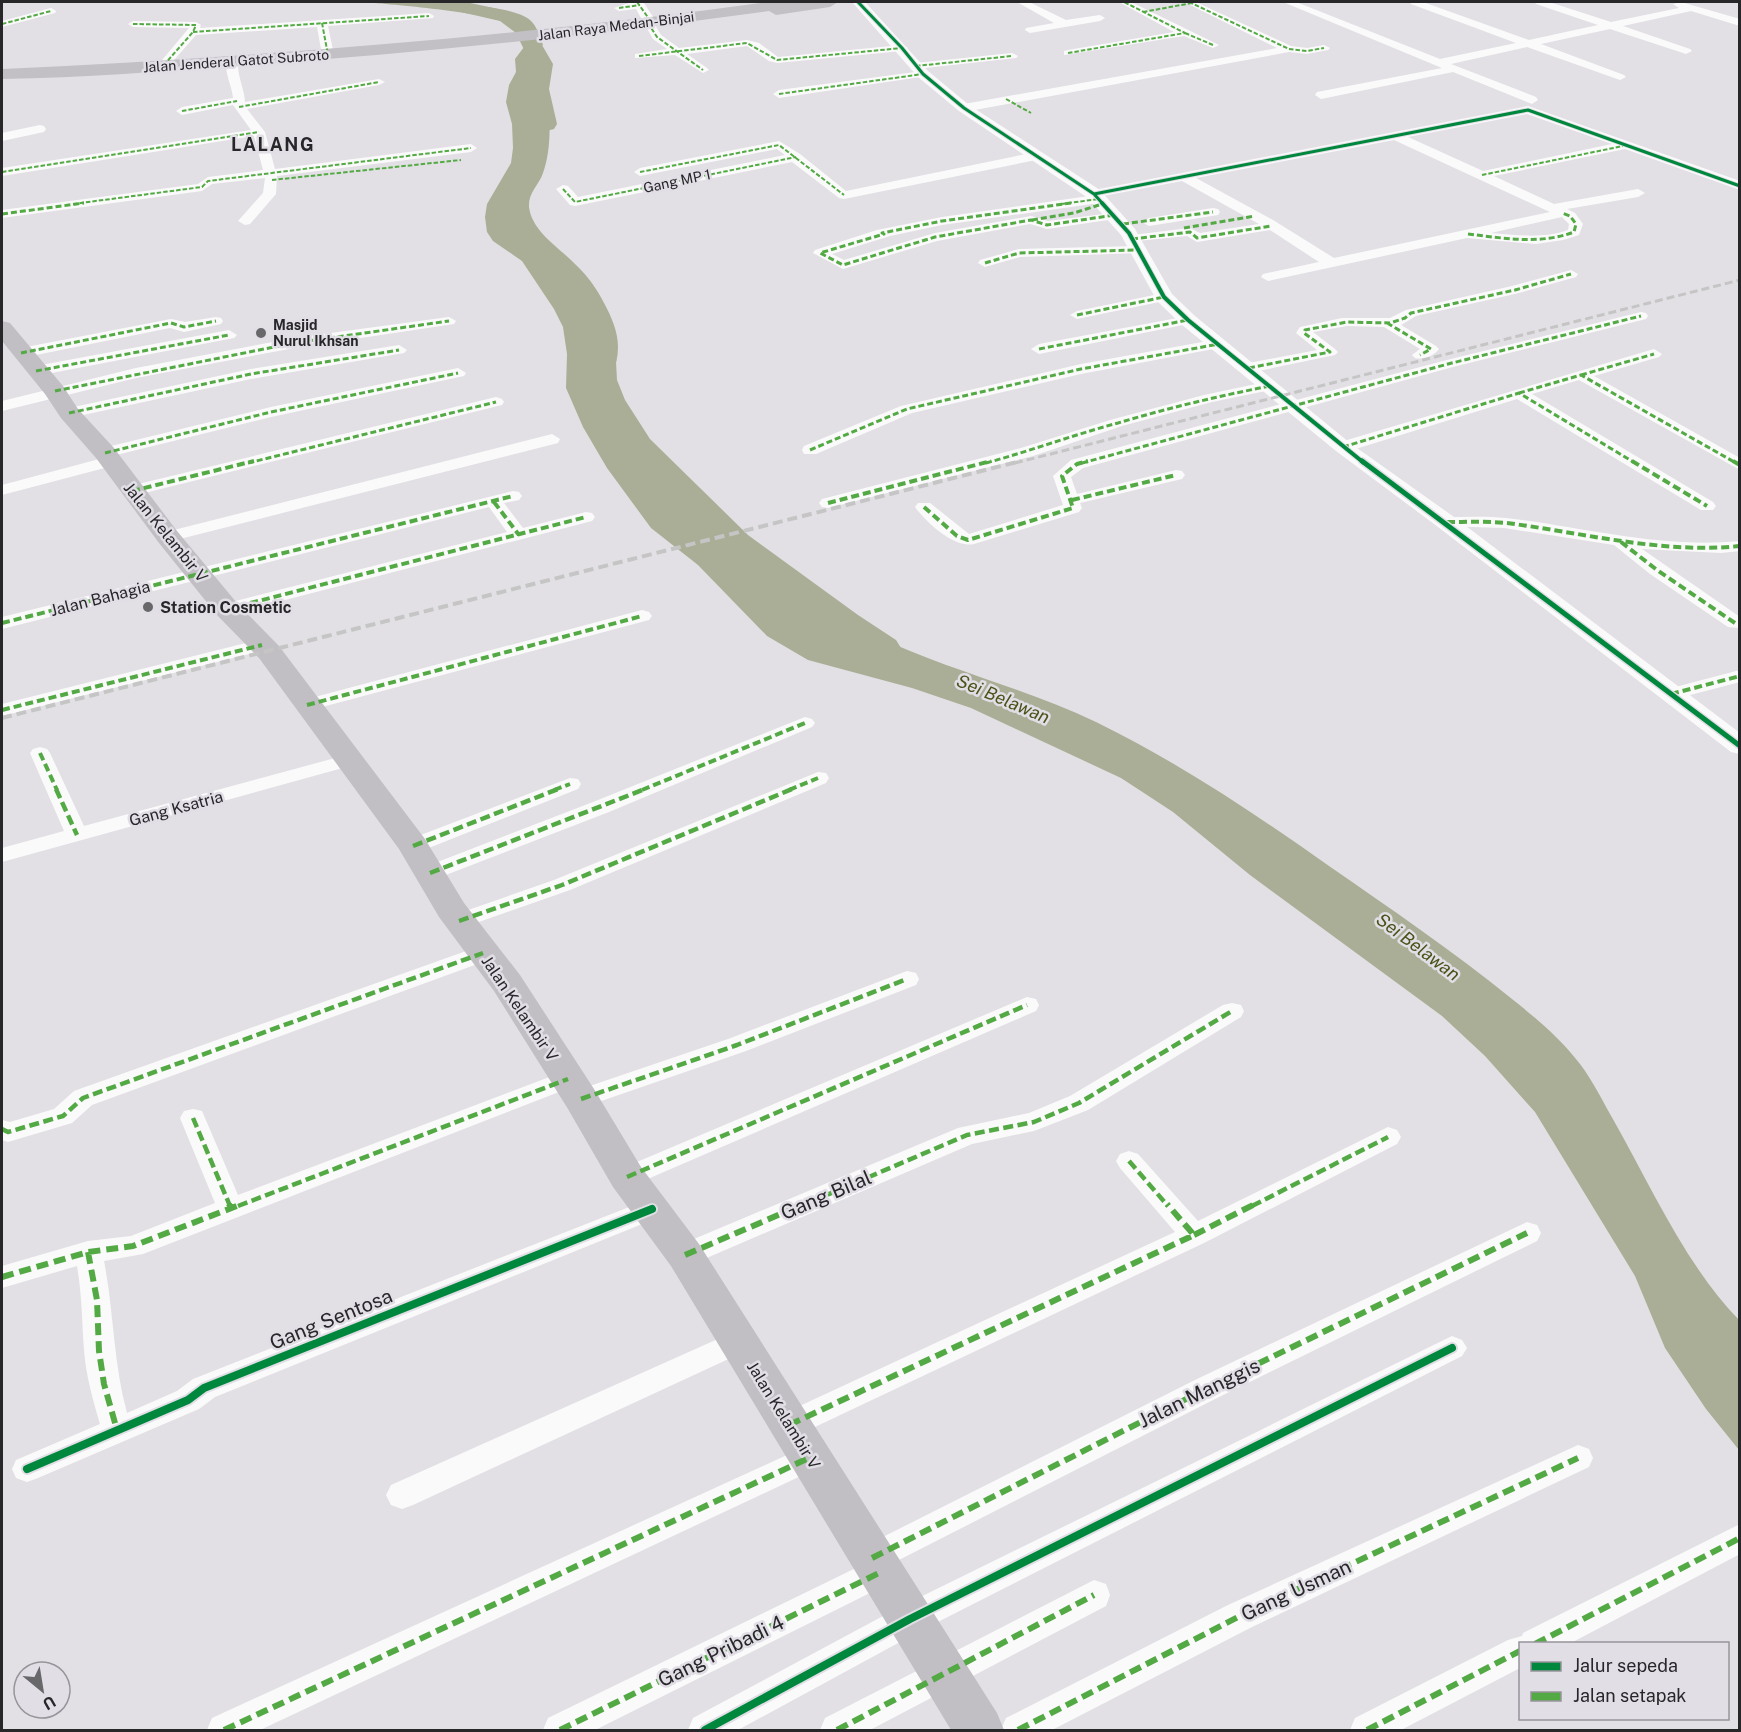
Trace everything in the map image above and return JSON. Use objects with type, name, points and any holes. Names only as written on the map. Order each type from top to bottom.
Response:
[{"type":"highway","name":"Jalan Raya Medan-Binjai","points":[[473,46],[591,35],[796,2]]},
{"type":"highway","name":"Jalan Raya Medan-Binjai","points":[[563,37],[830,2]]},
{"type":"highway","name":"Jalan Jenderal Gatot Subroto","points":[[2,74],[473,46]]},
{"type":"highway","name":"Jalan Jenderal Gatot Subroto","points":[[2,79],[232,67],[437,52],[473,46]]},
{"type":"main road","name":"Jalan Kelambir V","points":[[36,371],[227,609],[262,645],[422,859],[459,921],[507,983],[575,1089],[627,1177],[685,1255],[980,1731]]},
{"type":"street","points":[[858,2],[903,48],[919,70],[964,108],[1036,156],[1117,220],[1145,260],[1164,297],[1188,320],[1250,368],[1343,447],[1446,522],[1671,694],[1735,736]]},
{"type":"street","points":[[1022,2],[1065,24]]},
{"type":"street","points":[[1124,2],[1213,45]]},
{"type":"street","points":[[1143,12],[1191,2],[1289,49]]},
{"type":"street","points":[[1292,2],[1532,100]]},
{"type":"street","points":[[1415,2],[1620,77]]},
{"type":"street","points":[[1540,2],[1686,51]]},
{"type":"street","points":[[1671,2],[1740,23]]},
{"type":"street","points":[[619,8],[638,3],[657,37],[703,70]]},
{"type":"street","points":[[1438,63],[1692,8]]},
{"type":"street","points":[[2,24],[51,11]]},
{"type":"street","points":[[193,32],[429,16]]},
{"type":"street","points":[[1030,30],[1100,18]]},
{"type":"street","points":[[322,23],[328,55]]},
{"type":"street","points":[[133,24],[195,24],[193,32],[163,66]]},
{"type":"street","points":[[1068,53],[1185,33]]},
{"type":"street","points":[[639,56],[753,44],[777,60],[903,48]]},
{"type":"street","points":[[964,108],[1289,49],[1306,51],[1323,48]]},
{"type":"street","points":[[779,94],[1012,56]]},
{"type":"street","points":[[232,67],[232,83],[238,89],[238,104],[259,132],[272,176],[269,194],[245,221]]},
{"type":"street","points":[[1321,95],[1453,69]]},
{"type":"street","points":[[182,111],[379,82]]},
{"type":"street","points":[[1006,99],[1030,113]]},
{"type":"street","points":[[985,263],[1019,253],[1035,252],[1117,220],[1185,177],[1528,110],[1740,186]]},
{"type":"street","points":[[2,137],[40,129]]},
{"type":"street","points":[[2,172],[259,132]]},
{"type":"street","points":[[1394,135],[1570,216],[1576,224],[1574,232],[1565,236],[1508,238],[1468,234]]},
{"type":"street","points":[[640,172],[774,145],[782,147],[796,157],[844,195],[1036,156]]},
{"type":"street","points":[[1482,175],[1627,145]]},
{"type":"street","points":[[272,176],[471,148]]},
{"type":"street","name":"Gang MP 1","points":[[563,189],[575,202],[796,157]]},
{"type":"street","points":[[2,214],[202,187],[208,181],[461,160]]},
{"type":"street","points":[[1185,177],[1255,216],[1333,264]]},
{"type":"street","points":[[1268,277],[1468,234],[1638,193]]},
{"type":"street","points":[[1213,212],[1117,220],[1047,225],[1032,220],[935,237],[843,265],[820,253],[884,234],[882,233],[942,221],[1117,220],[1188,230],[1255,216]]},
{"type":"street","points":[[1188,230],[1197,237],[1271,226]]},
{"type":"street","points":[[884,234],[904,246]]},
{"type":"street","points":[[1250,368],[1330,352],[1304,333],[1305,330],[1346,322],[1387,323],[1408,318],[1411,313],[1515,290],[1571,274]]},
{"type":"street","points":[[1077,315],[1164,297]]},
{"type":"street","points":[[924,507],[957,536],[968,540],[1073,508],[1062,476],[1077,464],[1448,364],[1641,316]]},
{"type":"street","points":[[1039,349],[1188,320]]},
{"type":"street","points":[[2,406],[36,371],[171,323],[184,327],[216,321]]},
{"type":"street","points":[[36,371],[294,343],[449,321]]},
{"type":"street","points":[[1387,323],[1431,349],[1420,356]]},
{"type":"street","points":[[36,371],[229,334]]},
{"type":"street","points":[[810,450],[907,409],[1081,369],[1219,344]]},
{"type":"street","points":[[36,371],[251,374],[399,350]]},
{"type":"street","points":[[1343,447],[1654,354]]},
{"type":"street","points":[[2,490],[107,457],[292,408],[458,373]]},
{"type":"street","points":[[1581,375],[1740,465]]},
{"type":"street","points":[[828,502],[1027,452],[1116,423],[1210,398],[1270,386]]},
{"type":"street","points":[[1519,393],[1707,506]]},
{"type":"street","points":[[132,491],[496,402]]},
{"type":"street","points":[[168,537],[552,439]]},
{"type":"street","points":[[1072,500],[1176,475]]},
{"type":"street","name":"Jalan Bahagia","points":[[2,623],[513,496]]},
{"type":"street","points":[[494,502],[519,535]]},
{"type":"street","points":[[227,609],[586,517]]},
{"type":"street","points":[[1446,522],[1504,523],[1621,542],[1700,548],[1740,546]]},
{"type":"street","points":[[1621,542],[1657,570],[1735,623]]},
{"type":"street","points":[[307,705],[642,616]]},
{"type":"street","points":[[2,710],[262,645]]},
{"type":"street","points":[[1671,694],[1740,676]]},
{"type":"street","points":[[422,859],[601,807],[805,723]]},
{"type":"street","points":[[40,753],[77,835]]},
{"type":"street","name":"Gang Ksatria","points":[[2,855],[350,760]]},
{"type":"street","points":[[459,921],[573,880],[818,778]]},
{"type":"street","points":[[422,859],[570,784]]},
{"type":"street","points":[[2,1129],[8,1132],[57,1118],[69,1113],[84,1098],[483,953]]},
{"type":"street","points":[[2,1277],[88,1252],[133,1246],[231,1209],[575,1089],[674,1065],[737,1045],[907,979]]},
{"type":"street","points":[[627,1177],[1027,1005]]},
{"type":"street","name":"Gang Bilal","points":[[685,1255],[967,1135],[1034,1122],[1079,1103],[1232,1011]]},
{"type":"street","points":[[193,1118],[231,1209]]},
{"type":"street","points":[[789,1425],[1194,1235],[1388,1137]]},
{"type":"street","points":[[1129,1161],[1194,1235]]},
{"type":"street","name":"Gang Sentosa","points":[[27,1469],[188,1400],[204,1388],[652,1209]]},
{"type":"street","name":"Jalan Manggis","points":[[877,1565],[1206,1389],[1527,1233]]},
{"type":"street","points":[[88,1252],[96,1300],[99,1351],[104,1384],[117,1430]]},
{"type":"street","points":[[402,1495],[738,1342]]},
{"type":"street","points":[[705,1731],[910,1618],[1452,1348]]},
{"type":"street","points":[[224,1731],[811,1457]]},
{"type":"street","name":"Gang Usman","points":[[1018,1731],[1240,1616],[1578,1458]]},
{"type":"street","points":[[1539,1642],[1740,1538]]},
{"type":"street","name":"Gang Pribadi 4","points":[[560,1731],[877,1565]]},
{"type":"street","points":[[837,1731],[1094,1595]]},
{"type":"street","points":[[1367,1731],[1519,1652]]},
{"type":"water","name":"Sei Belawan","points":[[365,2],[425,2],[499,9],[517,13],[535,25],[543,45],[533,53],[539,65],[547,95],[550,128],[547,160],[529,202],[531,216],[541,232],[588,278],[612,318],[618,347],[609,399],[617,419],[637,446],[683,495],[733,542],[787,584],[846,621],[903,648],[1069,710],[1126,737],[1186,771],[1272,827],[1445,947],[1530,1014],[1565,1046],[1594,1084],[1670,1225],[1702,1275],[1739,1320],[1739,1450],[1706,1409],[1665,1348],[1635,1276],[1535,1112],[1485,1056],[1442,1016],[1250,875],[1173,812],[1121,778],[971,708],[912,688],[808,660],[767,636],[698,565],[651,528],[607,468],[583,427],[566,388],[567,354],[563,327],[554,309],[522,261],[493,241],[487,232],[485,217],[487,204],[511,163],[512,124],[506,102],[509,85],[516,72],[515,59],[524,47],[517,31],[504,22],[487,17]]},
{"type":"waterway","name":"Sei Belawan","points":[[442,2],[507,17],[524,30],[542,64],[538,89],[546,124]]},
{"type":"waterway","name":"Sei Belawan","points":[[601,344],[602,380],[610,400],[638,445],[736,542],[845,623],[883,648]]},
{"type":"railway","points":[[1015,463],[1740,280]]},
{"type":"railway","points":[[2,718],[1021,461]]},
{"type":"marked path","points":[[637,2],[652,23]]},
{"type":"marked path","points":[[1068,53],[1185,33],[1124,2]]},
{"type":"marked path","points":[[1189,2],[1289,49],[1307,51],[1324,48]]},
{"type":"marked path","points":[[1143,12],[1192,3]]},
{"type":"marked path","points":[[619,8],[640,5]]},
{"type":"marked path","points":[[2,24],[51,11]]},
{"type":"marked path","points":[[193,32],[429,16]]},
{"type":"marked path","points":[[322,23],[328,55]]},
{"type":"marked path","points":[[648,23],[657,37],[703,70]]},
{"type":"marked path","points":[[133,24],[196,25],[193,32],[163,66]]},
{"type":"marked path","points":[[1185,33],[1213,45]]},
{"type":"marked path","points":[[639,56],[747,43],[777,60],[902,48]]},
{"type":"marked path","points":[[916,66],[1012,56]]},
{"type":"marked path","points":[[779,94],[923,74]]},
{"type":"marked path","points":[[239,107],[379,82]]},
{"type":"marked path","points":[[1006,99],[1031,113]]},
{"type":"marked path","points":[[182,111],[237,101]]},
{"type":"marked path","points":[[2,172],[259,132]]},
{"type":"marked path","points":[[640,172],[779,145],[844,195]]},
{"type":"marked path","points":[[1482,175],[1623,146]]},
{"type":"marked path","points":[[2,214],[202,187],[208,181],[471,148]]},
{"type":"marked path","points":[[563,189],[575,202],[796,157]]},
{"type":"marked path","points":[[272,180],[461,160]]},
{"type":"marked path","points":[[1099,199],[942,221],[882,233],[884,234],[820,253],[843,265],[935,237],[1031,220],[1047,225],[1115,215]]},
{"type":"marked path","points":[[1032,220],[1074,213],[1099,205]]},
{"type":"marked path","points":[[1123,224],[1213,212]]},
{"type":"marked path","points":[[1468,234],[1536,240],[1550,239],[1574,232],[1576,224],[1570,216],[1562,213]]},
{"type":"marked path","points":[[1184,228],[1255,216]]},
{"type":"marked path","points":[[1132,239],[1190,232],[1197,238],[1271,226]]},
{"type":"marked path","points":[[985,263],[1019,253],[1137,250]]},
{"type":"marked path","points":[[1249,368],[1330,352],[1304,333],[1305,330],[1342,322],[1390,323],[1405,318],[1411,313],[1515,290],[1571,274]]},
{"type":"marked path","points":[[1077,315],[1164,297]]},
{"type":"marked path","points":[[924,507],[957,536],[968,540],[1073,508],[1062,476],[1077,464],[1448,364],[1641,316]]},
{"type":"marked path","points":[[1039,349],[1188,320]]},
{"type":"marked path","points":[[21,353],[171,323],[184,327],[216,321]]},
{"type":"marked path","points":[[55,391],[294,343],[449,321]]},
{"type":"marked path","points":[[1387,323],[1431,349],[1420,355]]},
{"type":"marked path","points":[[36,371],[229,335]]},
{"type":"marked path","points":[[810,450],[907,409],[1081,369],[1219,344]]},
{"type":"marked path","points":[[69,413],[251,374],[399,350]]},
{"type":"marked path","points":[[1581,375],[1654,354]]},
{"type":"marked path","points":[[105,453],[271,412],[458,373]]},
{"type":"marked path","points":[[1519,393],[1581,375],[1740,465]]},
{"type":"marked path","points":[[828,503],[1027,452],[1116,423],[1210,398],[1270,386]]},
{"type":"marked path","points":[[1343,447],[1519,393],[1707,506]]},
{"type":"marked path","points":[[132,491],[496,402]]},
{"type":"marked path","points":[[1072,500],[1176,475]]},
{"type":"marked path","points":[[2,623],[513,496]]},
{"type":"marked path","points":[[494,502],[519,535]]},
{"type":"marked path","points":[[227,609],[586,517]]},
{"type":"marked path","points":[[1447,522],[1504,523],[1642,544],[1721,548],[1740,546]]},
{"type":"marked path","points":[[1621,542],[1657,570],[1735,623]]},
{"type":"marked path","points":[[307,705],[642,616]]},
{"type":"marked path","points":[[2,710],[262,645]]},
{"type":"marked path","points":[[1671,694],[1740,676]]},
{"type":"marked path","points":[[430,873],[601,807],[805,723]]},
{"type":"marked path","points":[[40,753],[77,835]]},
{"type":"marked path","points":[[459,921],[562,885],[818,778]]},
{"type":"marked path","points":[[413,846],[570,784]]},
{"type":"marked path","points":[[2,1129],[8,1132],[63,1116],[83,1098],[483,953]]},
{"type":"marked path","points":[[581,1099],[737,1045],[907,979]]},
{"type":"marked path","points":[[627,1177],[1027,1005]]},
{"type":"marked path","points":[[685,1255],[967,1135],[1034,1122],[1079,1103],[1232,1011]]},
{"type":"marked path","points":[[2,1277],[88,1252],[133,1246],[568,1079]]},
{"type":"marked path","points":[[193,1118],[231,1209]]},
{"type":"marked path","points":[[1194,1235],[1388,1137]]},
{"type":"marked path","points":[[789,1425],[1194,1235],[1129,1161]]},
{"type":"marked path","points":[[872,1558],[1206,1389],[1527,1233]]},
{"type":"marked path","points":[[88,1252],[97,1300],[99,1351],[104,1384],[117,1430]]},
{"type":"marked path","points":[[224,1730],[811,1457]]},
{"type":"marked path","points":[[1018,1730],[1240,1616],[1578,1458]]},
{"type":"marked path","points":[[1539,1642],[1740,1538]]},
{"type":"marked path","points":[[560,1730],[881,1572]]},
{"type":"marked path","points":[[837,1730],[1094,1595]]},
{"type":"marked path","points":[[1367,1730],[1519,1652]]},
{"type":"cycle path","points":[[858,2],[902,48],[923,74],[964,108],[1094,194],[1129,233],[1164,297],[1188,320],[1343,447],[1446,522],[1740,746]]},
{"type":"cycle path","points":[[1094,194],[1528,110],[1740,186]]},
{"type":"cycle path","points":[[27,1469],[188,1400],[204,1388],[652,1209]]},
{"type":"cycle path","points":[[705,1730],[910,1619],[1452,1348]]},
{"type":"place","name":"Masjid Nurul Ikhsan","points":[[261,333]]},
{"type":"place","name":"Station Cosmetic","points":[[148,607]]},
{"type":"district","name":"LALANG","points":[[273,145]]}]
